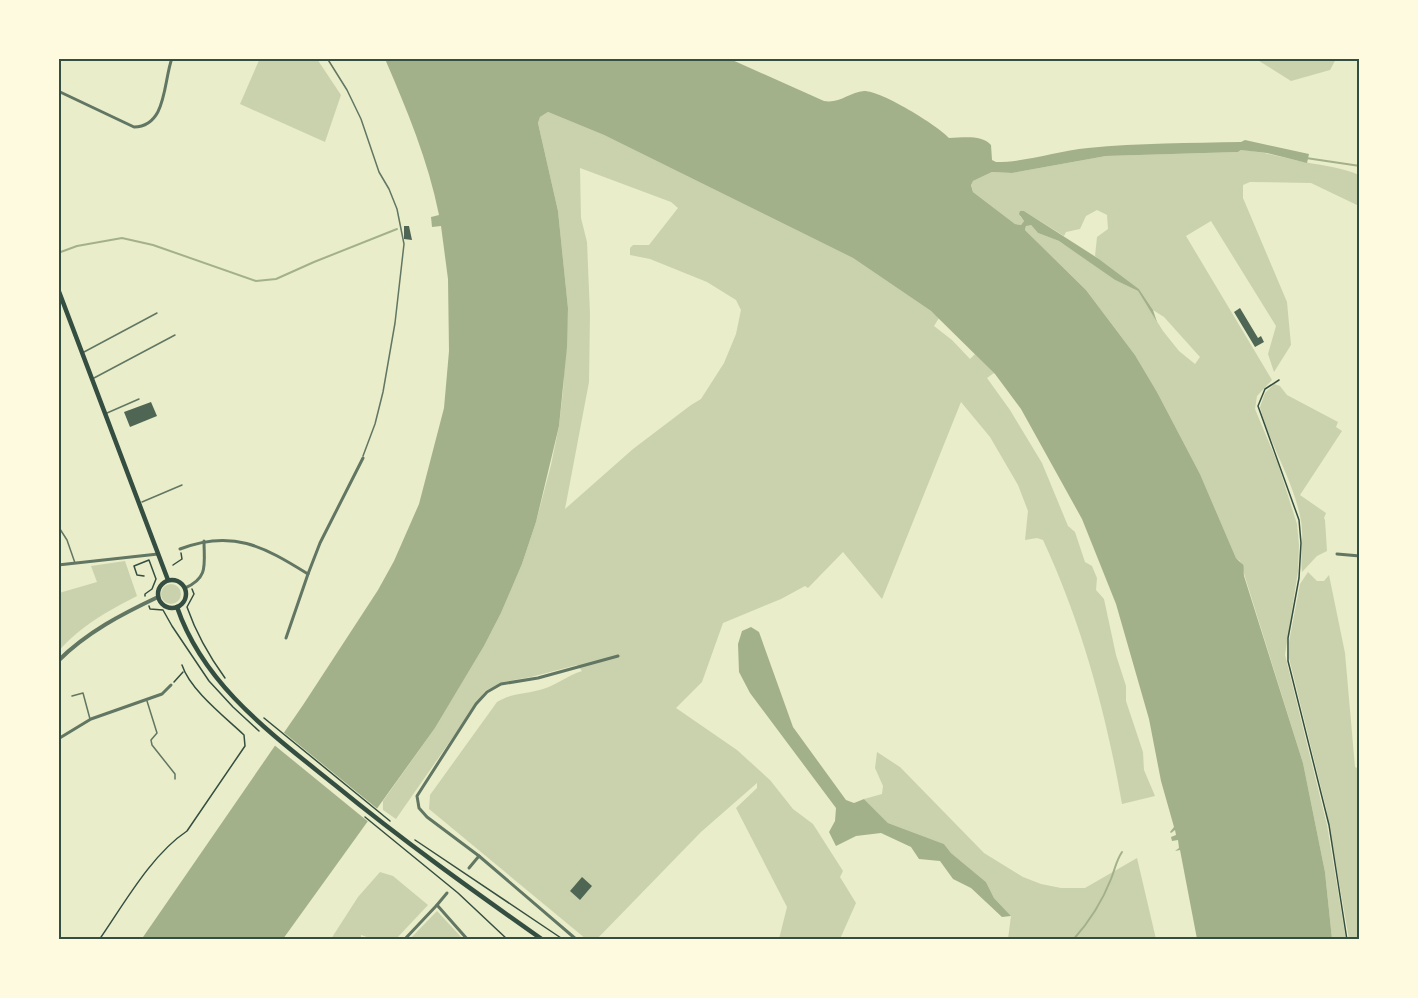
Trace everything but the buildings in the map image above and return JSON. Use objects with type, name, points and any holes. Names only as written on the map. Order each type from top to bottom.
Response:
[{"type":"main road","points":[[58,289],[167,578]]},
{"type":"main road","points":[[167,578],[176,580],[185,588],[184,601],[177,607],[167,607],[160,602],[158,597],[161,585],[167,578]]},
{"type":"main road","points":[[177,607],[192,641],[209,670],[252,721],[396,839],[543,939]]},
{"type":"street","points":[[58,91],[134,127],[144,126],[153,121],[159,112],[172,58]]},
{"type":"street","points":[[286,638],[320,543],[363,458]]},
{"type":"street","points":[[180,549],[204,541],[226,539],[249,543],[277,555],[308,573]]},
{"type":"street","points":[[185,588],[200,580],[202,576],[204,541]]},
{"type":"street","points":[[58,566],[158,554]]},
{"type":"street","points":[[1337,554],[1359,556]]},
{"type":"street","points":[[58,661],[102,626],[158,597]]},
{"type":"street","points":[[577,939],[479,856],[427,817],[420,810],[416,801],[420,788],[476,704],[487,692],[501,684],[538,678],[618,656]]},
{"type":"street","points":[[58,739],[90,720],[162,694],[171,686]]},
{"type":"street","points":[[469,868],[479,856]]},
{"type":"street","points":[[404,939],[447,893]]},
{"type":"street","points":[[437,905],[468,939]]},
{"type":"lane","points":[[327,58],[347,90],[361,119],[379,171],[397,208],[404,244],[395,323],[383,392],[363,458]]},
{"type":"lane","points":[[81,353],[158,313]]},
{"type":"lane","points":[[92,379],[175,335]]},
{"type":"lane","points":[[105,414],[139,399]]},
{"type":"lane","points":[[138,504],[182,484]]},
{"type":"lane","points":[[58,526],[67,540],[75,563]]},
{"type":"lane","points":[[72,696],[83,693],[90,720]]},
{"type":"lane","points":[[146,699],[157,733],[151,740],[152,745],[175,774],[175,779]]},
{"type":"path","points":[[1279,380],[1265,389],[1258,406],[1299,520],[1301,543],[1299,578],[1288,638],[1288,661],[1329,825],[1347,939]]},
{"type":"path","points":[[173,565],[182,559]]},
{"type":"path","points":[[144,576],[137,575],[134,566],[149,560],[156,579],[152,589],[145,594],[150,609],[163,610],[209,681],[252,721]]},
{"type":"path","points":[[191,586],[194,594],[187,608],[193,624],[206,650],[230,684]]},
{"type":"path","points":[[99,939],[156,861],[176,838],[187,831],[245,746],[244,735],[196,688],[182,665]]},
{"type":"path","points":[[171,686],[184,671]]},
{"type":"path","points":[[258,713],[394,824]]},
{"type":"path","points":[[411,837],[564,939]]},
{"type":"path","points":[[396,839],[508,939]]},
{"type":"shaded area","points":[[260,58],[317,59],[341,95],[325,142],[240,104]]},
{"type":"shaded area","points":[[385,59],[730,59],[824,101],[835,101],[864,91],[872,92],[922,117],[949,138],[982,139],[991,145],[992,160],[996,162],[1088,148],[1245,140],[1309,154],[1307,163],[1267,153],[1241,150],[1238,152],[1106,156],[1012,173],[992,172],[973,181],[971,185],[973,192],[1015,224],[1021,225],[1024,221],[1019,214],[1020,211],[1024,211],[1099,259],[1139,289],[1153,310],[1157,322],[1138,291],[1115,280],[1059,241],[1038,233],[1031,225],[1026,226],[1025,230],[1086,290],[1135,355],[1200,474],[1236,558],[1243,565],[1244,576],[1303,763],[1325,872],[1332,939],[1197,939],[1180,850],[1175,851],[1179,848],[1178,840],[1172,841],[1171,837],[1176,835],[1175,830],[1170,832],[1174,827],[1161,781],[1149,719],[1116,604],[1082,519],[1021,409],[995,374],[931,311],[853,258],[604,135],[548,112],[540,117],[538,123],[558,211],[568,308],[567,347],[559,426],[536,522],[522,564],[501,613],[435,728],[283,939],[141,940],[303,705],[378,590],[394,561],[419,504],[444,408],[449,351],[448,279],[441,226],[432,227],[431,217],[439,215],[429,175],[409,116]]},
{"type":"shaded area","points":[[1256,59],[1336,59],[1330,70],[1291,81]]},
{"type":"shaded area","points":[[548,112],[604,135],[853,258],[931,311],[939,318],[934,326],[952,340],[970,359],[975,354],[994,373],[987,378],[1010,410],[1042,463],[1068,526],[1075,532],[1085,562],[1092,566],[1097,578],[1096,590],[1104,599],[1116,655],[1126,686],[1126,701],[1143,752],[1144,770],[1155,796],[1122,804],[1100,703],[1070,604],[1043,540],[1037,538],[1025,540],[1028,511],[1018,485],[990,437],[961,402],[882,599],[843,552],[808,588],[805,586],[781,599],[723,623],[702,682],[676,708],[737,750],[770,780],[793,809],[813,824],[843,871],[840,877],[856,903],[840,939],[779,939],[787,907],[736,808],[757,788],[757,783],[701,832],[597,939],[586,939],[429,809],[430,795],[497,702],[553,685],[582,671],[577,665],[503,682],[485,691],[396,819],[383,810],[383,801],[435,728],[501,613],[522,564],[551,465],[563,391],[568,308],[558,211],[538,123],[540,117]],"holes":[[[580,168],[671,202],[678,208],[649,245],[633,245],[630,248],[630,255],[650,259],[707,282],[736,300],[741,310],[736,334],[724,363],[701,399],[633,449],[565,509],[589,382],[590,314],[587,242],[581,218]]]},
{"type":"shaded area","points":[[1241,150],[1332,167],[1359,175],[1359,206],[1311,183],[1250,182],[1243,185],[1243,198],[1287,302],[1291,345],[1274,372],[1268,354],[1276,326],[1211,221],[1186,236],[1272,380],[1257,396],[1255,409],[1278,464],[1297,524],[1299,545],[1298,571],[1285,655],[1327,825],[1346,939],[1332,939],[1325,872],[1303,763],[1240,561],[1236,558],[1200,474],[1135,355],[1086,290],[1025,230],[1027,224],[1038,233],[1059,241],[1115,280],[1138,291],[1163,331],[1179,351],[1195,364],[1200,357],[1164,317],[1153,310],[1139,289],[1095,256],[1097,237],[1108,229],[1107,215],[1097,210],[1086,216],[1080,229],[1066,232],[1064,236],[1024,211],[1020,216],[1024,221],[1021,225],[1015,224],[973,192],[971,184],[992,172],[1012,173],[1106,156],[1238,152]]},
{"type":"shaded area","points":[[1274,384],[1280,386],[1287,395],[1338,422],[1336,427],[1342,431],[1300,495],[1326,513],[1324,518],[1327,551],[1317,556],[1302,572],[1302,527],[1298,506],[1260,407],[1265,393]]},
{"type":"shaded area","points":[[125,561],[137,596],[95,620],[59,651],[59,593],[97,582],[91,566]]},
{"type":"shaded area","points":[[1308,572],[1317,581],[1324,581],[1329,575],[1345,653],[1355,767],[1359,769],[1359,939],[1349,939],[1326,808],[1289,658],[1289,642],[1300,584]]},
{"type":"shaded area","points":[[171,584],[178,587],[181,594],[178,601],[171,604],[164,601],[161,594],[164,587]]},
{"type":"shaded area","points":[[751,627],[759,632],[793,727],[846,800],[854,803],[864,799],[888,823],[944,844],[951,853],[986,882],[994,898],[1011,916],[1002,917],[971,888],[953,879],[940,861],[919,859],[911,847],[881,833],[856,836],[836,846],[829,832],[835,821],[836,808],[750,693],[739,672],[738,644],[742,631]]},
{"type":"shaded area","points":[[877,752],[900,767],[984,853],[1023,877],[1061,888],[1085,888],[1137,858],[1156,939],[1008,939],[1011,916],[994,898],[986,882],[951,853],[944,844],[888,823],[864,799],[882,794],[883,786],[875,768]]},
{"type":"shaded area","points":[[380,872],[393,876],[428,905],[396,939],[373,939],[361,935],[361,939],[331,939],[358,897]]},
{"type":"shaded area","points":[[437,911],[463,939],[410,939]]},
{"type":"pier","points":[[282,731],[380,811],[371,824],[273,744]]},
{"type":"waterway","points":[[1306,158],[1360,166]]},
{"type":"waterway","points":[[58,253],[77,246],[122,238],[153,245],[256,281],[276,279],[397,229]]},
{"type":"waterway","points":[[1073,940],[1100,903],[1122,852]]}]
